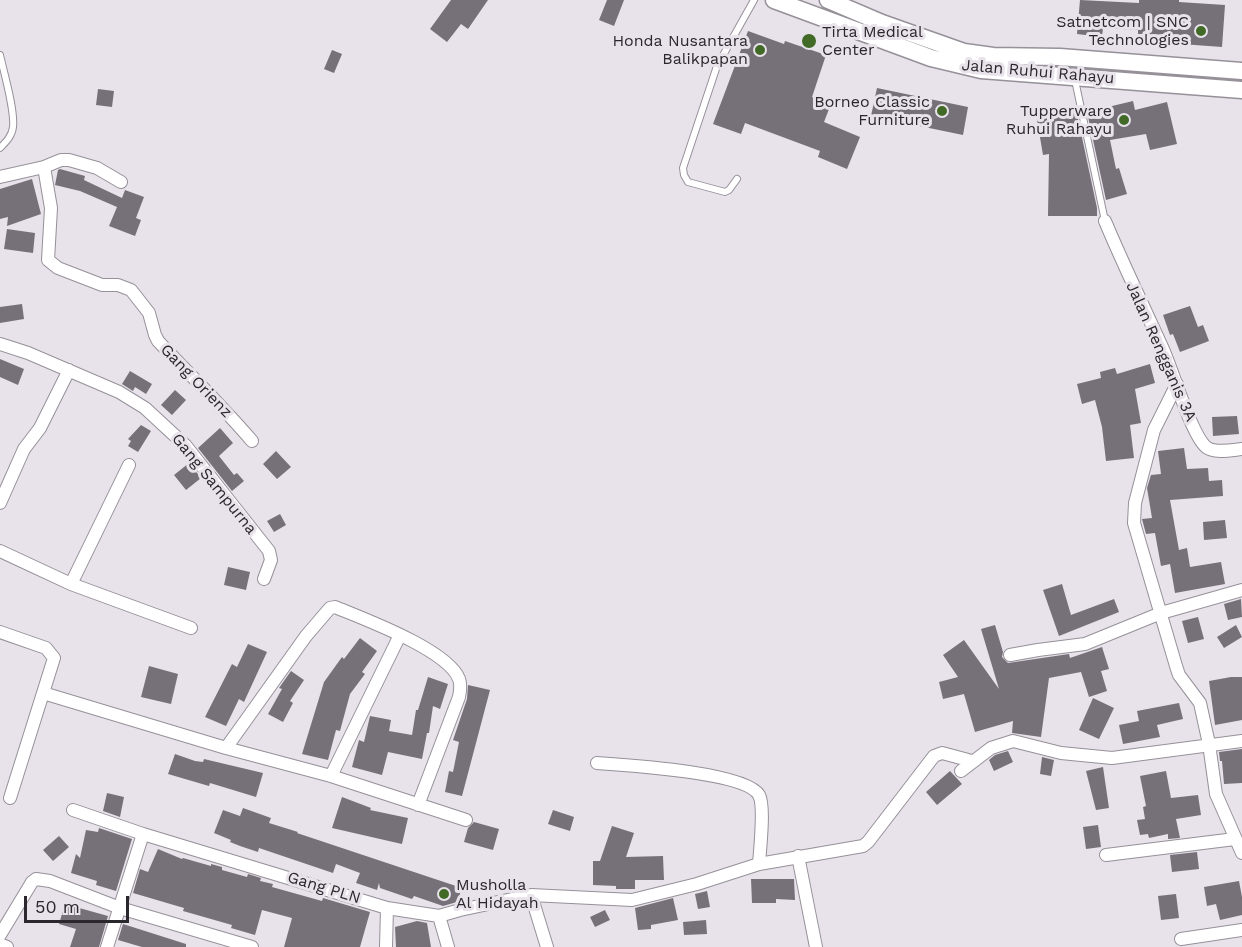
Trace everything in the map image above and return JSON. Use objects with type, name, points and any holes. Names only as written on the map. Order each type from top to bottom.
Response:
[{"type":"main road","name":"Jalan Ruhui Rahayu","points":[[774,0],[931,58],[955,64],[981,69],[1242,90]]},
{"type":"main road","name":"Jalan Ruhui Rahayu","points":[[828,0],[943,46],[971,53],[1009,57],[1060,57],[1242,71]]},
{"type":"street","points":[[0,177],[44,167],[61,160],[78,161],[97,168],[121,182]]},
{"type":"street","name":"Gang Orienz","points":[[44,167],[51,208],[48,260],[58,268],[102,285],[118,285],[131,290],[149,313],[158,341],[252,441]]},
{"type":"street","name":"Jalan Rengganis 3A","points":[[1105,221],[1135,292],[1162,347],[1197,435],[1207,448],[1215,451],[1242,449]]},
{"type":"street","name":"Gang Sampurna","points":[[0,344],[28,353],[119,392],[145,408],[186,446],[269,551],[271,560],[264,579]]},
{"type":"street","points":[[0,503],[24,450],[40,428],[69,370]]},
{"type":"street","points":[[1177,384],[1154,430],[1135,503],[1134,523],[1179,675],[1200,703],[1216,794],[1242,853]]},
{"type":"street","points":[[71,584],[129,465]]},
{"type":"street","points":[[0,551],[71,584],[191,628]]},
{"type":"street","points":[[1010,656],[1085,644],[1161,613],[1242,590]]},
{"type":"street","points":[[226,748],[306,636],[330,608],[335,607],[426,648],[452,668],[460,680],[459,698],[418,805]]},
{"type":"street","points":[[0,632],[46,648],[51,652],[53,662],[10,798]]},
{"type":"street","points":[[331,776],[400,635]]},
{"type":"street","points":[[43,693],[226,748],[331,776],[466,820]]},
{"type":"street","points":[[961,771],[991,748],[1013,741],[1061,753],[1112,758],[1242,741]]},
{"type":"street","name":"Gang PLN","points":[[72,810],[143,834],[387,908],[439,916],[460,909],[531,895],[632,900],[697,884],[759,864],[855,848],[868,842],[937,754],[942,753],[972,761]]},
{"type":"street","points":[[597,763],[704,774],[751,788],[759,794],[761,804],[759,864]]},
{"type":"street","points":[[107,947],[143,834]]},
{"type":"street","points":[[1106,855],[1235,838]]},
{"type":"street","points":[[798,856],[816,947]]},
{"type":"street","points":[[0,935],[36,879],[50,880],[120,908],[252,947]]},
{"type":"street","points":[[531,895],[547,947]]},
{"type":"street","points":[[386,947],[387,908]]},
{"type":"street","points":[[439,916],[448,947]]},
{"type":"street","points":[[1181,939],[1242,930]]},
{"type":"street","points":[[0,944],[7,947]]},
{"type":"lane","points":[[737,179],[725,192],[688,182],[683,168],[717,66],[754,0]]},
{"type":"lane","points":[[0,55],[8,87],[13,128],[9,139],[0,147]]},
{"type":"lane","points":[[1074,76],[1105,221]]},
{"type":"building","points":[[451,0],[488,0],[468,29],[461,24],[447,42],[430,29]]},
{"type":"building","points":[[607,0],[624,0],[614,26],[599,20]]},
{"type":"building","points":[[1080,0],[1139,3],[1139,0],[1179,0],[1179,2],[1225,5],[1222,47],[1181,44],[1182,35],[1138,34],[1138,30],[1103,28],[1102,37],[1077,34]]},
{"type":"building","points":[[748,31],[784,44],[785,41],[826,55],[812,97],[831,104],[824,122],[860,137],[847,169],[818,157],[820,151],[745,123],[741,134],[713,124]]},
{"type":"building","points":[[332,50],[342,54],[334,73],[324,69]]},
{"type":"building","points":[[877,88],[968,107],[963,135],[871,116]]},
{"type":"building","points":[[98,89],[114,91],[112,107],[96,105]]},
{"type":"building","points":[[1133,101],[1135,110],[1167,102],[1177,144],[1150,150],[1146,134],[1110,140],[1116,169],[1119,168],[1127,194],[1106,200],[1087,112]]},
{"type":"building","points":[[1073,108],[1075,115],[1077,114],[1097,216],[1048,216],[1049,154],[1043,155],[1036,114]]},
{"type":"building","points":[[60,169],[85,176],[84,180],[122,198],[125,190],[144,197],[136,218],[141,220],[135,236],[109,226],[117,207],[80,191],[55,185]]},
{"type":"building","points":[[32,179],[41,214],[7,226],[8,217],[0,219],[0,189]]},
{"type":"building","points":[[7,229],[35,233],[33,253],[4,249]]},
{"type":"building","points":[[22,304],[24,319],[0,323],[0,307]]},
{"type":"building","points":[[1190,306],[1198,327],[1203,325],[1209,341],[1180,352],[1173,334],[1170,335],[1163,315]]},
{"type":"building","points":[[0,359],[24,369],[18,385],[0,377]]},
{"type":"building","points":[[1150,364],[1155,383],[1135,389],[1141,423],[1130,425],[1134,458],[1106,461],[1102,427],[1095,400],[1082,404],[1077,384],[1101,378],[1100,372],[1115,368],[1117,374]]},
{"type":"building","points":[[130,371],[152,384],[146,394],[135,387],[133,391],[122,384]]},
{"type":"building","points":[[175,390],[186,400],[172,415],[161,405]]},
{"type":"building","points":[[1237,416],[1239,434],[1213,436],[1212,417]]},
{"type":"building","points":[[141,425],[151,431],[138,452],[128,446],[131,441],[128,439]]},
{"type":"building","points":[[220,428],[233,443],[219,456],[234,475],[237,473],[244,481],[232,491],[198,448]]},
{"type":"building","points":[[1184,448],[1187,469],[1208,468],[1209,481],[1222,480],[1223,496],[1170,500],[1179,550],[1187,548],[1190,567],[1221,562],[1225,584],[1175,593],[1170,564],[1161,566],[1155,533],[1146,534],[1142,519],[1152,518],[1147,488],[1151,475],[1161,474],[1158,451]]},
{"type":"building","points":[[276,451],[291,467],[277,479],[263,464]]},
{"type":"building","points":[[189,463],[201,478],[186,490],[174,475]]},
{"type":"building","points":[[280,514],[286,525],[274,532],[267,521]]},
{"type":"building","points":[[1225,520],[1227,538],[1204,540],[1203,522]]},
{"type":"building","points":[[228,567],[250,572],[246,590],[224,585]]},
{"type":"building","points":[[1062,584],[1071,615],[1114,599],[1119,612],[1059,636],[1043,590]]},
{"type":"building","points":[[1241,599],[1242,617],[1228,620],[1224,604]]},
{"type":"building","points":[[1198,617],[1204,639],[1188,643],[1182,621]]},
{"type":"building","points":[[995,625],[1003,652],[1002,657],[1008,663],[1069,654],[1070,658],[1102,647],[1109,669],[1101,671],[1107,691],[1089,697],[1081,672],[1049,678],[1041,737],[1012,733],[1013,721],[975,732],[964,694],[943,699],[939,682],[958,677],[943,655],[964,640],[999,689],[981,629]]},
{"type":"building","points":[[1236,625],[1242,637],[1224,648],[1217,637]]},
{"type":"building","points":[[360,638],[377,651],[362,672],[365,674],[350,694],[340,731],[336,730],[328,760],[302,754],[324,682],[342,657],[344,659]]},
{"type":"building","points":[[248,644],[267,652],[244,702],[239,699],[226,726],[205,717],[232,664],[237,667]]},
{"type":"building","points":[[149,666],[178,674],[171,704],[141,697]]},
{"type":"building","points":[[291,671],[304,680],[290,701],[293,703],[283,722],[268,714],[282,689],[279,688]]},
{"type":"building","points":[[428,677],[448,684],[440,709],[433,706],[422,759],[388,752],[382,775],[352,767],[359,740],[364,742],[370,716],[391,720],[389,731],[412,735],[416,710],[418,710]]},
{"type":"building","points":[[1242,677],[1242,720],[1215,725],[1209,681]]},
{"type":"building","points":[[468,685],[490,690],[462,796],[445,792],[449,771],[453,772],[459,742],[453,740],[467,699]]},
{"type":"building","points":[[1093,698],[1114,708],[1099,739],[1079,730]]},
{"type":"building","points":[[1179,703],[1183,719],[1157,725],[1160,737],[1123,744],[1119,725],[1139,721],[1137,711]]},
{"type":"building","points":[[1242,749],[1242,783],[1224,784],[1219,752]]},
{"type":"building","points":[[1008,751],[1013,762],[994,771],[989,760],[995,755]]},
{"type":"building","points":[[175,754],[195,761],[203,762],[204,759],[263,773],[256,797],[210,783],[209,786],[168,774]]},
{"type":"building","points":[[1042,757],[1054,760],[1051,776],[1040,774]]},
{"type":"building","points":[[1103,767],[1109,808],[1096,810],[1086,771]]},
{"type":"building","points":[[950,771],[962,784],[937,805],[926,792]]},
{"type":"building","points":[[1166,771],[1171,798],[1198,795],[1201,815],[1176,819],[1180,838],[1168,839],[1168,834],[1149,838],[1148,834],[1140,835],[1137,820],[1145,819],[1143,807],[1146,806],[1140,776]]},
{"type":"building","points":[[107,793],[124,797],[120,817],[103,811]]},
{"type":"building","points":[[342,797],[371,808],[370,810],[408,818],[402,844],[332,828]]},
{"type":"building","points":[[243,808],[271,818],[269,823],[462,888],[457,902],[443,906],[414,896],[412,899],[380,888],[379,883],[377,890],[356,883],[360,873],[336,864],[333,873],[259,848],[258,852],[240,846],[214,833],[223,810],[240,816]]},
{"type":"building","points":[[553,810],[574,817],[570,831],[548,824]]},
{"type":"building","points":[[474,822],[499,829],[493,850],[464,842],[468,828]]},
{"type":"building","points":[[1098,825],[1101,847],[1086,849],[1083,827]]},
{"type":"building","points":[[612,826],[634,833],[626,857],[663,856],[664,880],[635,880],[635,889],[616,889],[616,886],[593,885],[593,861],[600,861]]},
{"type":"building","points":[[99,828],[132,839],[116,891],[96,885],[97,881],[71,873],[76,854],[80,858],[86,830],[98,832]]},
{"type":"building","points":[[59,836],[69,847],[53,861],[43,850]]},
{"type":"building","points":[[158,849],[182,859],[222,867],[222,870],[247,877],[248,874],[261,878],[260,881],[273,884],[272,887],[322,901],[323,898],[370,912],[360,947],[284,947],[292,918],[262,910],[255,935],[231,928],[232,925],[183,911],[184,908],[133,893],[140,869],[148,872]]},
{"type":"building","points":[[1197,852],[1199,869],[1172,872],[1170,855]]},
{"type":"building","points":[[751,879],[794,879],[795,900],[776,899],[776,903],[752,903]]},
{"type":"building","points":[[1239,881],[1242,915],[1220,920],[1216,904],[1207,906],[1204,887]]},
{"type":"building","points":[[707,891],[710,907],[698,909],[695,894]]},
{"type":"building","points":[[1176,894],[1179,918],[1161,920],[1158,896]]},
{"type":"building","points":[[673,898],[678,920],[651,925],[651,929],[638,930],[635,908]]},
{"type":"building","points":[[65,904],[108,916],[99,947],[70,947],[76,929],[59,924]]},
{"type":"building","points":[[605,910],[610,920],[595,927],[590,917]]},
{"type":"building","points":[[706,920],[707,934],[684,935],[683,922]]},
{"type":"building","points":[[417,921],[427,923],[431,947],[396,947],[395,927]]},
{"type":"building","points":[[123,924],[186,944],[186,947],[142,947],[118,940]]},
{"type":"place","name":"Satnetcom | SNC Technologies","points":[[1201,31]]},
{"type":"place","name":"Tirta Medical Center","points":[[809,41]]},
{"type":"place","name":"Honda Nusantara Balikpapan","points":[[760,50]]},
{"type":"place","name":"Borneo Classic Furniture","points":[[942,111]]},
{"type":"place","name":"Tupperware Ruhui Rahayu","points":[[1124,120]]},
{"type":"place","name":"Musholla Al Hidayah","points":[[444,894]]}]
